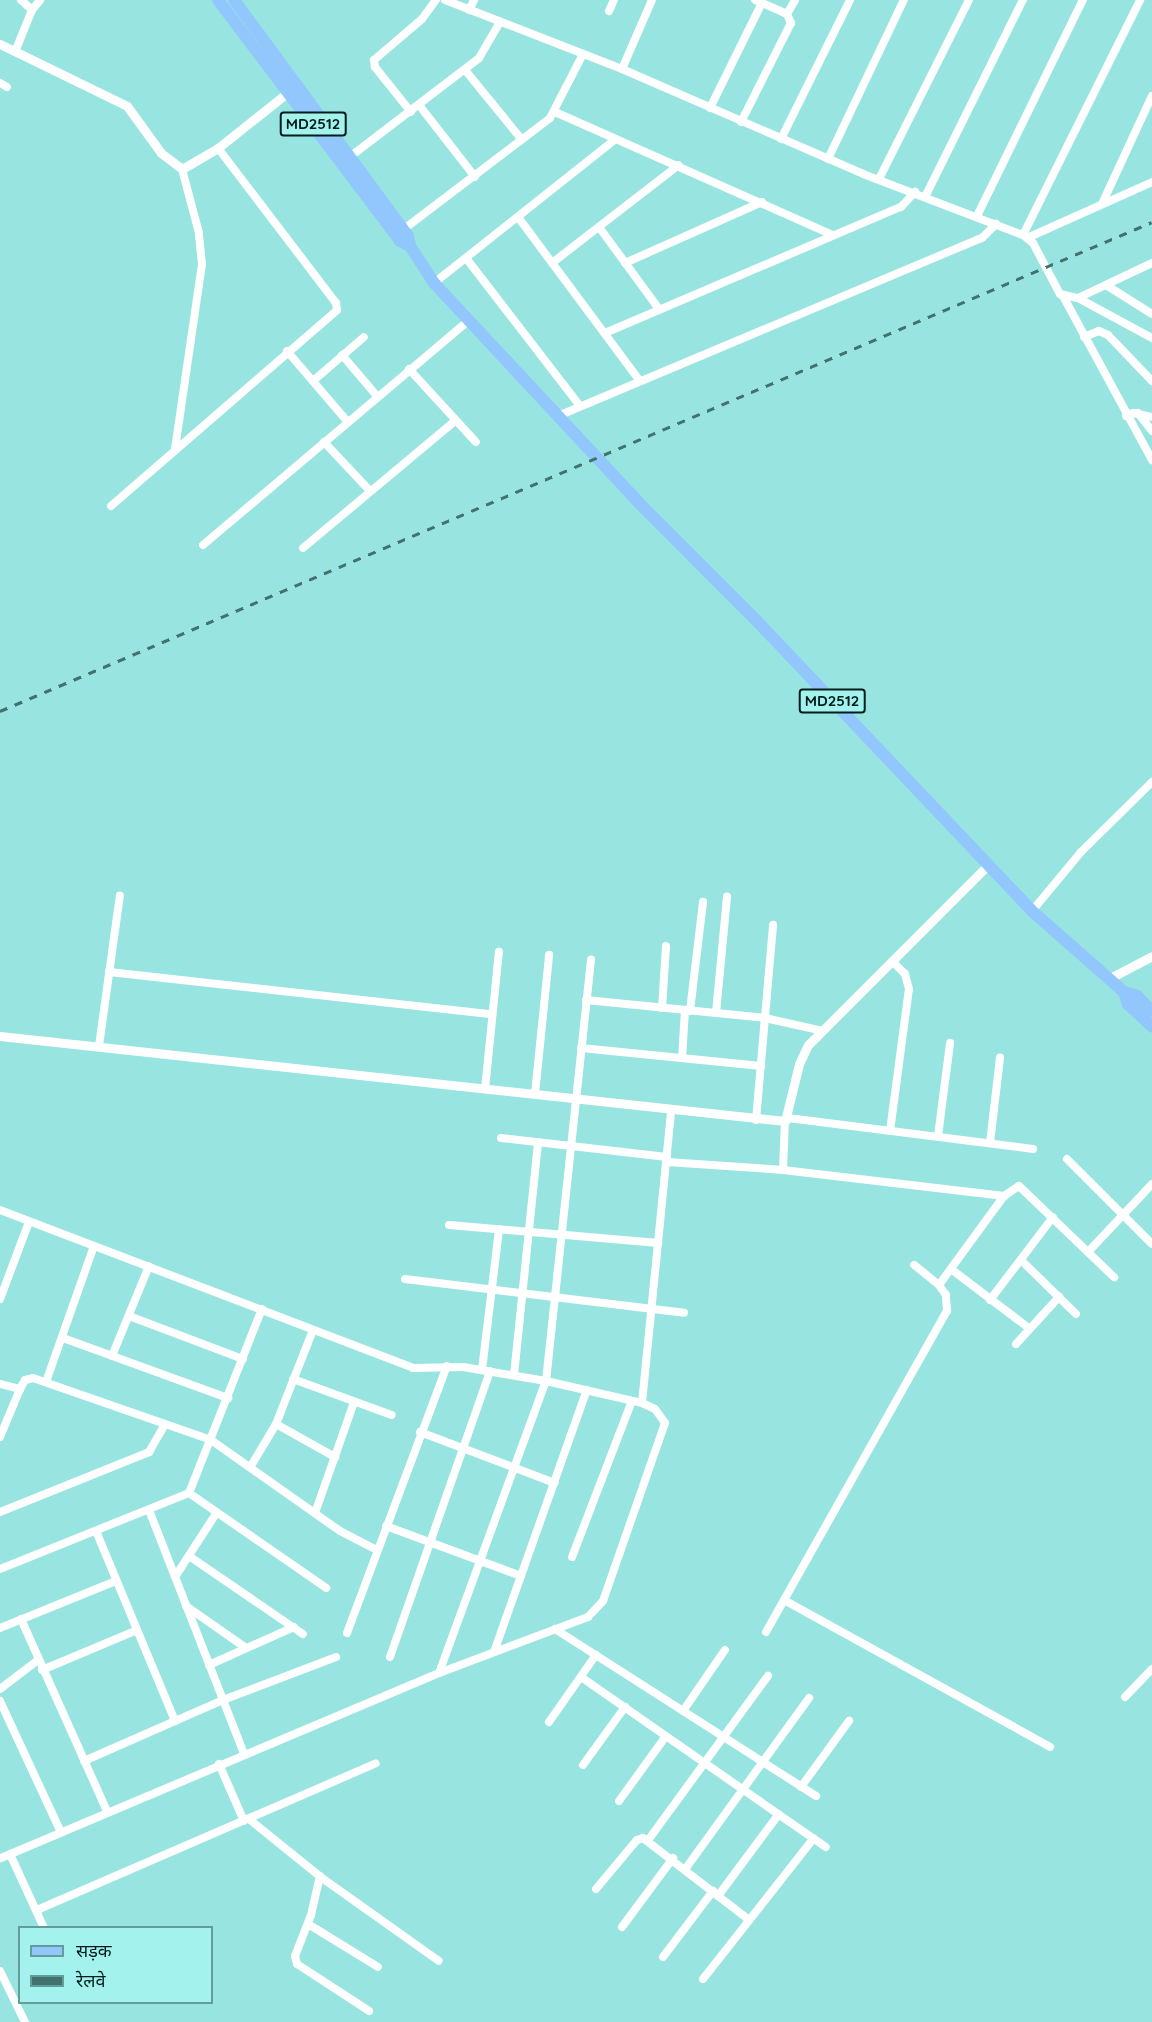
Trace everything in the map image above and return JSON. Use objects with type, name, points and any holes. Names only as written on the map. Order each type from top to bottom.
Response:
[{"type":"main road","name":"MD2512","points":[[218,0],[351,156],[404,229],[410,246],[434,283],[578,438],[1032,911],[1110,978],[1124,992],[1128,1004],[1152,1026]]},
{"type":"main road","name":"MD2512","points":[[234,0],[400,241],[410,246]]},
{"type":"main road","name":"MD2512","points":[[1124,992],[1137,996],[1152,1011]]},
{"type":"street","points":[[21,0],[32,10]]},
{"type":"street","points":[[15,52],[32,10],[40,0]]},
{"type":"street","points":[[411,112],[375,67],[374,60],[422,19],[436,0]]},
{"type":"street","points":[[445,0],[622,69],[828,159],[926,195],[1025,237],[1063,296],[1126,416],[1152,460]]},
{"type":"street","points":[[469,10],[474,0]]},
{"type":"street","points":[[609,11],[615,0]]},
{"type":"street","points":[[622,69],[652,0]]},
{"type":"street","points":[[787,14],[795,0]]},
{"type":"street","points":[[781,139],[850,0]]},
{"type":"street","points":[[828,159],[904,0]]},
{"type":"street","points":[[879,179],[969,0]]},
{"type":"street","points":[[926,195],[1023,0]]},
{"type":"street","points":[[977,216],[1083,0]]},
{"type":"street","points":[[1025,237],[1140,0]]},
{"type":"street","points":[[710,108],[758,2],[787,14],[791,23],[741,122]]},
{"type":"street","points":[[351,156],[465,70],[489,46],[500,22]]},
{"type":"street","points":[[0,44],[127,106],[168,161],[182,169],[199,233],[201,264],[175,449]]},
{"type":"street","points":[[404,229],[475,177],[555,112],[583,54]]},
{"type":"street","points":[[465,70],[522,140]]},
{"type":"street","points":[[182,169],[218,148],[293,88]]},
{"type":"street","points":[[1102,204],[1152,96]]},
{"type":"street","points":[[419,105],[475,177]]},
{"type":"street","points":[[555,112],[833,235]]},
{"type":"street","points":[[434,283],[616,139]]},
{"type":"street","points":[[111,506],[288,351],[335,313],[338,307],[218,148]]},
{"type":"street","points":[[552,263],[679,165]]},
{"type":"street","points":[[1025,237],[1152,182]]},
{"type":"street","points":[[604,333],[901,207],[915,192]]},
{"type":"street","points":[[625,263],[762,202]]},
{"type":"street","points":[[518,217],[639,380]]},
{"type":"street","points":[[558,416],[639,380],[974,242],[987,236],[996,224]]},
{"type":"street","points":[[599,227],[659,309]]},
{"type":"street","points":[[466,258],[580,406]]},
{"type":"street","points":[[1078,298],[1152,263]]},
{"type":"street","points":[[1144,267],[1152,274]]},
{"type":"street","points":[[1106,285],[1152,314]]},
{"type":"street","points":[[1063,296],[1078,298],[1152,338]]},
{"type":"street","points":[[203,545],[469,320]]},
{"type":"street","points":[[1084,337],[1099,331],[1108,335],[1152,381]]},
{"type":"street","points":[[313,381],[364,337]]},
{"type":"street","points":[[288,351],[347,421]]},
{"type":"street","points":[[342,355],[377,396]]},
{"type":"street","points":[[409,369],[476,442]]},
{"type":"street","points":[[1126,416],[1138,413],[1152,417]]},
{"type":"street","points":[[1138,413],[1152,430]]},
{"type":"street","points":[[303,548],[456,420]]},
{"type":"street","points":[[324,442],[370,491]]},
{"type":"street","points":[[1032,911],[1081,852],[1152,782]]},
{"type":"street","points":[[783,1170],[787,1120],[799,1064],[808,1046],[988,865]]},
{"type":"street","points":[[99,1047],[120,896]]},
{"type":"street","points":[[716,1013],[726,897]]},
{"type":"street","points":[[682,1058],[703,902]]},
{"type":"street","points":[[756,1120],[772,925]]},
{"type":"street","points":[[662,1008],[666,946]]},
{"type":"street","points":[[485,1089],[499,952]]},
{"type":"street","points":[[535,1094],[549,955]]},
{"type":"street","points":[[1110,978],[1152,956]]},
{"type":"street","points":[[439,1673],[546,1381],[564,1234],[591,959]]},
{"type":"street","points":[[890,1131],[909,989],[904,974],[892,961]]},
{"type":"street","points":[[109,972],[491,1014]]},
{"type":"street","points":[[586,1000],[765,1018],[823,1031]]},
{"type":"street","points":[[0,1036],[576,1098],[756,1120],[787,1120],[890,1131],[1033,1149]]},
{"type":"street","points":[[938,1137],[950,1043]]},
{"type":"street","points":[[581,1048],[761,1066]]},
{"type":"street","points":[[990,1143],[1000,1058]]},
{"type":"street","points":[[642,1403],[671,1110]]},
{"type":"street","points":[[501,1138],[667,1159],[1004,1196]]},
{"type":"street","points":[[514,1375],[538,1142]]},
{"type":"street","points":[[1067,1160],[1152,1244]]},
{"type":"street","points":[[1088,1252],[1152,1184]]},
{"type":"street","points":[[939,1285],[1004,1196],[1019,1186],[1114,1277]]},
{"type":"street","points":[[0,1210],[413,1368],[431,1370],[447,1366],[514,1375],[642,1403],[662,1416],[665,1432],[603,1601],[588,1617],[439,1673],[60,1830],[0,1858]]},
{"type":"street","points":[[990,1300],[1053,1217]]},
{"type":"street","points":[[0,1299],[29,1221]]},
{"type":"street","points":[[449,1224],[658,1244]]},
{"type":"street","points":[[390,1657],[464,1449],[486,1371],[499,1229]]},
{"type":"street","points":[[46,1382],[94,1246]]},
{"type":"street","points":[[1020,1260],[1076,1314]]},
{"type":"street","points":[[766,1632],[947,1311],[946,1295],[939,1285],[914,1265]]},
{"type":"street","points":[[112,1356],[148,1266]]},
{"type":"street","points":[[951,1269],[1030,1329]]},
{"type":"street","points":[[405,1279],[684,1313]]},
{"type":"street","points":[[1016,1344],[1059,1297]]},
{"type":"street","points":[[0,1569],[189,1493],[262,1309]]},
{"type":"street","points":[[129,1316],[243,1359]]},
{"type":"street","points":[[251,1466],[276,1424],[313,1330]]},
{"type":"street","points":[[63,1338],[228,1398]]},
{"type":"street","points":[[347,1633],[420,1432],[447,1366]]},
{"type":"street","points":[[0,1437],[20,1389],[28,1378],[46,1382],[211,1440],[315,1513],[377,1550]]},
{"type":"street","points":[[294,1379],[392,1415]]},
{"type":"street","points":[[0,1384],[20,1389]]},
{"type":"street","points":[[494,1652],[587,1390]]},
{"type":"street","points":[[572,1557],[632,1401]]},
{"type":"street","points":[[315,1513],[354,1402]]},
{"type":"street","points":[[0,1512],[149,1452],[165,1424]]},
{"type":"street","points":[[276,1424],[335,1457]]},
{"type":"street","points":[[420,1432],[555,1483]]},
{"type":"street","points":[[189,1493],[326,1588]]},
{"type":"street","points":[[149,1510],[244,1754]]},
{"type":"street","points":[[175,1577],[217,1512]]},
{"type":"street","points":[[386,1526],[521,1576]]},
{"type":"street","points":[[96,1531],[176,1721]]},
{"type":"street","points":[[189,1556],[303,1634]]},
{"type":"street","points":[[0,1628],[116,1581]]},
{"type":"street","points":[[784,1600],[1050,1747]]},
{"type":"street","points":[[186,1606],[246,1648]]},
{"type":"street","points":[[21,1619],[107,1811]]},
{"type":"street","points":[[209,1665],[294,1628]]},
{"type":"street","points":[[555,1629],[816,1796]]},
{"type":"street","points":[[42,1670],[137,1630]]},
{"type":"street","points":[[683,1711],[725,1650]]},
{"type":"street","points":[[549,1722],[596,1655]]},
{"type":"street","points":[[84,1761],[223,1700],[336,1658]]},
{"type":"street","points":[[0,1689],[38,1660]]},
{"type":"street","points":[[1125,1697],[1152,1669]]},
{"type":"street","points":[[649,1839],[768,1676]]},
{"type":"street","points":[[580,1677],[826,1847]]},
{"type":"street","points":[[686,1868],[808,1698]]},
{"type":"street","points":[[0,1701],[60,1830]]},
{"type":"street","points":[[583,1765],[625,1707]]},
{"type":"street","points":[[801,1786],[849,1721]]},
{"type":"street","points":[[618,1801],[666,1736]]},
{"type":"street","points":[[37,1910],[376,1763]]},
{"type":"street","points":[[219,1764],[246,1820],[440,1961]]},
{"type":"street","points":[[663,1957],[779,1814]]},
{"type":"street","points":[[703,1979],[814,1838]]},
{"type":"street","points":[[597,1889],[637,1840],[649,1839],[749,1920]]},
{"type":"street","points":[[10,1854],[43,1926]]},
{"type":"street","points":[[622,1927],[673,1858]]},
{"type":"street","points":[[320,1876],[308,1924],[295,1956],[297,1964],[369,2011]]},
{"type":"street","points":[[308,1924],[378,1967]]},
{"type":"street","points":[[0,1971],[25,2022]]},
{"type":"railway","points":[[0,711],[1152,222]]}]
